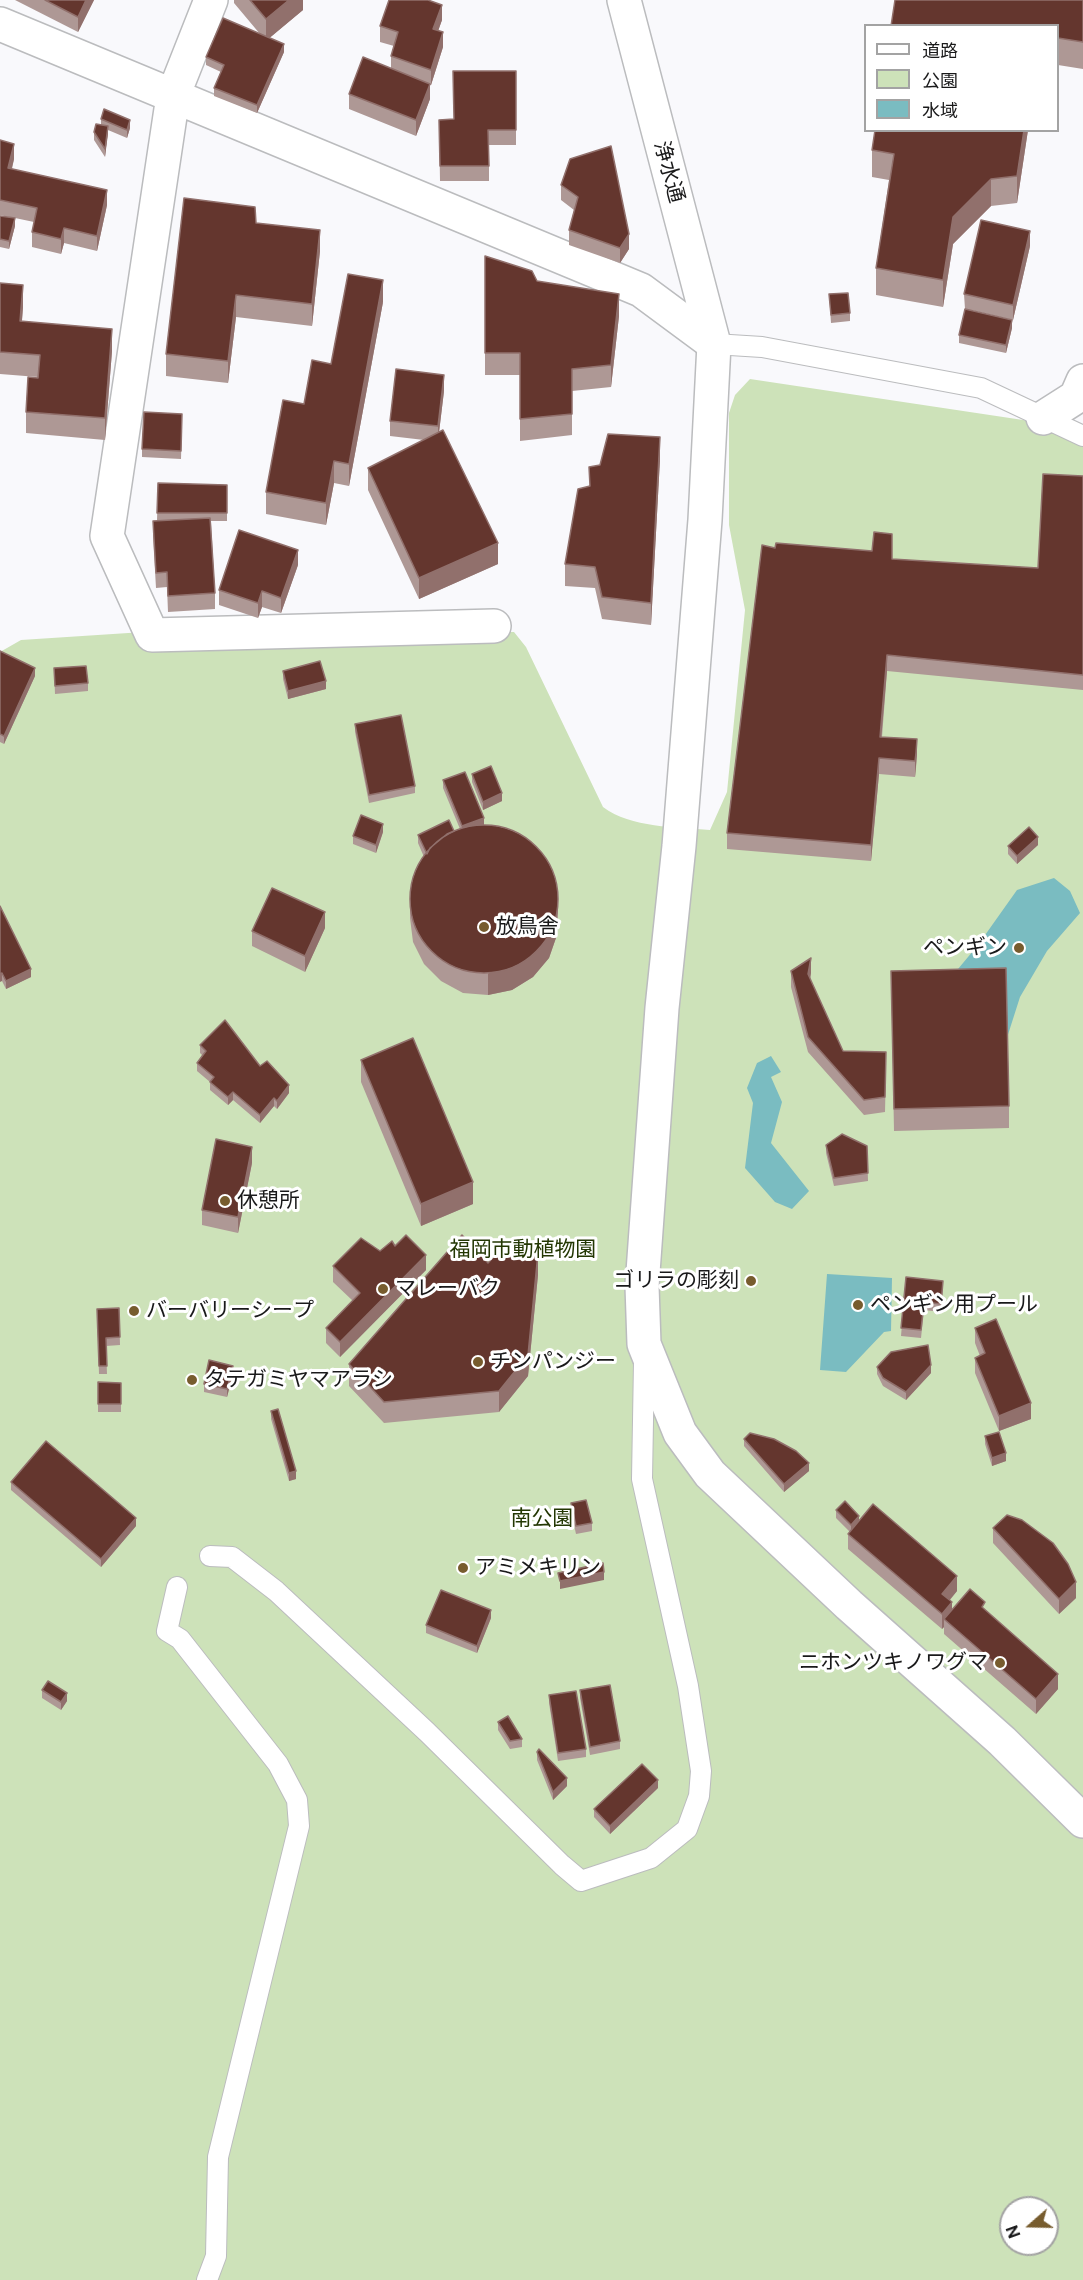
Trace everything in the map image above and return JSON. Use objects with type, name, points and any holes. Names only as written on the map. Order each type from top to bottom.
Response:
[{"type":"street","points":[[211,0],[173,96],[107,536],[152,635],[494,627]]},
{"type":"street","name":"浄水通","points":[[624,0],[714,344],[705,520],[679,846],[662,1008],[642,1286],[644,1344]]},
{"type":"street","points":[[0,24],[641,290],[714,344]]},
{"type":"street","points":[[1043,418],[1076,397],[1083,381]]},
{"type":"street","points":[[644,1344],[680,1433],[710,1474],[849,1605],[1002,1741],[1083,1821]]},
{"type":"lane","points":[[714,344],[762,347],[981,388],[1083,436]]},
{"type":"lane","points":[[210,1556],[232,1557],[276,1591],[427,1732],[581,1881],[651,1858],[687,1829],[699,1796],[701,1771],[688,1686],[642,1479],[644,1344]]},
{"type":"lane","points":[[177,1587],[167,1631],[180,1639],[278,1764],[297,1800],[299,1826],[218,2157],[216,2256],[207,2280]]},
{"type":"green space","name":"南公園","points":[[750,379],[1083,429],[1083,2280],[0,2280],[0,652],[21,640],[205,628],[514,632],[526,647],[603,807],[614,814],[640,823],[710,830],[727,792],[745,610],[729,525],[729,413],[735,395]]},
{"type":"water","points":[[1054,878],[1070,891],[1080,913],[1047,951],[1020,997],[1005,1044],[923,1011],[978,945],[1017,890]]},
{"type":"water","points":[[771,1056],[781,1072],[771,1077],[782,1102],[771,1143],[809,1191],[792,1209],[775,1202],[745,1168],[753,1103],[747,1088],[757,1063]]},
{"type":"water","name":"ペンギン用プール","points":[[827,1274],[892,1278],[891,1331],[884,1332],[846,1372],[820,1370]]},
{"type":"building","points":[[45,0],[86,0],[78,17]]},
{"type":"building","points":[[250,0],[289,0],[266,19]]},
{"type":"building","points":[[389,0],[428,0],[442,5],[433,29],[443,32],[431,70],[391,56],[398,32],[380,26]]},
{"type":"building","points":[[895,0],[1083,0],[1083,42],[1059,38],[1059,24],[891,24]]},
{"type":"building","points":[[223,18],[284,44],[257,105],[214,88],[224,65],[206,57]]},
{"type":"building","points":[[363,57],[430,84],[416,120],[349,94]]},
{"type":"building","points":[[453,71],[516,71],[516,130],[488,130],[489,166],[440,166],[439,120],[454,119]]},
{"type":"building","points":[[104,109],[130,120],[127,130],[101,119]]},
{"type":"building","points":[[96,124],[108,126],[105,149],[94,132]]},
{"type":"building","points":[[875,132],[1024,132],[1017,176],[991,179],[953,217],[943,280],[876,268],[894,154],[872,150]]},
{"type":"building","points":[[0,140],[14,144],[8,168],[107,190],[97,236],[64,228],[61,239],[32,232],[37,208],[0,200]]},
{"type":"building","points":[[611,146],[629,234],[620,248],[569,230],[578,197],[561,185],[570,159]]},
{"type":"building","points":[[184,198],[255,207],[256,223],[320,230],[312,304],[236,295],[228,361],[166,354]]},
{"type":"building","points":[[0,216],[15,218],[9,241],[0,239]]},
{"type":"building","points":[[981,220],[1030,231],[1013,305],[964,294]]},
{"type":"building","points":[[485,256],[532,271],[537,281],[619,294],[611,365],[572,369],[572,414],[520,419],[520,353],[485,353]]},
{"type":"building","points":[[348,274],[383,280],[349,464],[334,461],[326,503],[266,492],[283,400],[304,404],[312,360],[331,364]]},
{"type":"building","points":[[0,283],[23,285],[20,321],[112,329],[105,418],[26,412],[28,377],[38,378],[40,355],[0,352]]},
{"type":"building","points":[[848,293],[850,313],[831,315],[829,294]]},
{"type":"building","points":[[965,309],[1012,320],[1006,345],[959,335]]},
{"type":"building","points":[[396,369],[444,375],[438,426],[390,421]]},
{"type":"building","points":[[144,412],[182,414],[181,451],[142,449]]},
{"type":"building","points":[[443,430],[498,543],[419,578],[368,468]]},
{"type":"building","points":[[608,434],[660,437],[651,603],[602,597],[595,567],[565,564],[578,489],[590,486],[589,467],[600,465]]},
{"type":"building","points":[[1043,474],[1083,476],[1083,675],[887,655],[880,737],[917,739],[916,753],[915,761],[879,758],[871,845],[727,833],[762,545],[775,548],[776,543],[872,551],[874,532],[892,534],[892,559],[1038,568]]},
{"type":"building","points":[[158,483],[227,485],[227,513],[157,513]]},
{"type":"building","points":[[210,518],[215,593],[168,596],[167,572],[156,573],[153,521]]},
{"type":"building","points":[[239,530],[298,550],[281,598],[262,591],[258,603],[219,590]]},
{"type":"building","points":[[0,651],[35,668],[4,736],[0,734]]},
{"type":"building","points":[[320,661],[326,681],[288,691],[283,671]]},
{"type":"building","points":[[86,666],[88,683],[55,686],[54,668]]},
{"type":"building","points":[[401,715],[415,786],[369,795],[355,724]]},
{"type":"building","points":[[491,766],[502,793],[483,802],[472,774]]},
{"type":"building","points":[[465,772],[484,818],[462,826],[443,780]]},
{"type":"building","points":[[361,815],[383,824],[376,845],[353,836]]},
{"type":"building","points":[[449,820],[454,831],[430,848],[427,854],[418,835]]},
{"type":"building","name":"放鳥舎","points":[[484,825],[498,826],[512,831],[525,837],[536,847],[546,858],[552,871],[557,885],[557,913],[552,927],[546,940],[536,951],[525,961],[512,967],[498,972],[484,973],[470,972],[456,967],[443,961],[432,951],[422,940],[416,927],[411,913],[410,899],[411,885],[416,871],[422,858],[432,847],[443,837],[456,831],[470,826]]},
{"type":"building","points":[[1029,827],[1038,837],[1017,856],[1008,846]]},
{"type":"building","points":[[272,888],[325,912],[305,956],[252,931]]},
{"type":"building","points":[[0,906],[31,969],[6,981],[2,973],[0,974]]},
{"type":"building","points":[[811,958],[808,974],[843,1051],[886,1052],[885,1097],[864,1100],[808,1037],[791,971]]},
{"type":"building","points":[[1006,968],[1009,1106],[894,1109],[891,971]]},
{"type":"building","points":[[225,1020],[260,1066],[267,1061],[289,1085],[277,1101],[274,1098],[260,1115],[233,1092],[228,1097],[210,1082],[214,1077],[197,1063],[206,1051],[200,1045]]},
{"type":"building","points":[[413,1038],[473,1182],[421,1204],[361,1060]]},
{"type":"building","points":[[842,1134],[867,1146],[868,1173],[834,1178],[826,1145]]},
{"type":"building","points":[[216,1139],[252,1147],[238,1217],[202,1210]]},
{"type":"building","points":[[406,1235],[426,1255],[340,1342],[326,1328],[360,1293],[333,1266],[361,1238],[380,1251],[392,1241],[395,1246]]},
{"type":"building","points":[[462,1235],[488,1263],[508,1241],[538,1253],[528,1355],[499,1391],[384,1402],[349,1364]]},
{"type":"building","points":[[906,1277],[943,1281],[941,1304],[924,1302],[921,1330],[901,1328]]},
{"type":"building","points":[[119,1308],[120,1337],[106,1338],[107,1366],[99,1366],[97,1309]]},
{"type":"building","points":[[996,1319],[1031,1403],[999,1416],[975,1358],[985,1353],[975,1328]]},
{"type":"building","points":[[928,1345],[931,1365],[906,1392],[883,1378],[877,1367],[891,1352]]},
{"type":"building","points":[[209,1360],[233,1366],[227,1389],[204,1384]]},
{"type":"building","points":[[98,1382],[121,1383],[121,1404],[98,1404]]},
{"type":"building","points":[[278,1409],[296,1471],[289,1473],[271,1411]]},
{"type":"building","points":[[999,1432],[1006,1453],[992,1458],[985,1436]]},
{"type":"building","points":[[750,1433],[774,1439],[796,1451],[809,1463],[784,1484],[744,1439]]},
{"type":"building","points":[[46,1441],[136,1518],[101,1559],[11,1482]]},
{"type":"building","points":[[586,1500],[592,1523],[576,1526],[571,1503]]},
{"type":"building","points":[[845,1501],[859,1516],[851,1525],[836,1510]]},
{"type":"building","points":[[873,1504],[957,1576],[942,1594],[952,1602],[942,1614],[848,1534]]},
{"type":"building","points":[[1007,1515],[1022,1520],[1053,1543],[1068,1564],[1076,1582],[1059,1599],[993,1528]]},
{"type":"building","points":[[603,1563],[604,1572],[560,1581],[558,1573]]},
{"type":"building","points":[[970,1589],[985,1602],[982,1607],[1058,1674],[1036,1699],[944,1619]]},
{"type":"building","points":[[441,1590],[491,1610],[477,1646],[426,1625]]},
{"type":"building","points":[[48,1681],[67,1693],[61,1702],[42,1690]]},
{"type":"building","points":[[610,1685],[620,1741],[590,1747],[580,1690]]},
{"type":"building","points":[[576,1691],[586,1749],[558,1753],[549,1695]]},
{"type":"building","points":[[508,1716],[522,1739],[510,1741],[498,1722]]},
{"type":"building","points":[[539,1749],[567,1778],[553,1792],[537,1752]]},
{"type":"building","points":[[642,1764],[658,1780],[610,1826],[594,1809]]},
{"type":"place","name":"放鳥舎","points":[[484,927]]},
{"type":"place","name":"ペンギン","points":[[1019,948]]},
{"type":"place","name":"休憩所","points":[[225,1201]]},
{"type":"place","name":"ゴリラの彫刻","points":[[751,1281]]},
{"type":"place","name":"マレーバク","points":[[383,1289]]},
{"type":"place","name":"ペンギン用プール","points":[[858,1305]]},
{"type":"place","name":"バーバリーシープ","points":[[134,1311]]},
{"type":"place","name":"チンパンジー","points":[[478,1362]]},
{"type":"place","name":"タテガミヤマアラシ","points":[[192,1380]]},
{"type":"place","name":"アミメキリン","points":[[463,1568]]},
{"type":"place","name":"ニホンツキノワグマ","points":[[1000,1663]]},
{"type":"park label","name":"福岡市動植物園","points":[[523,1250]]}]
